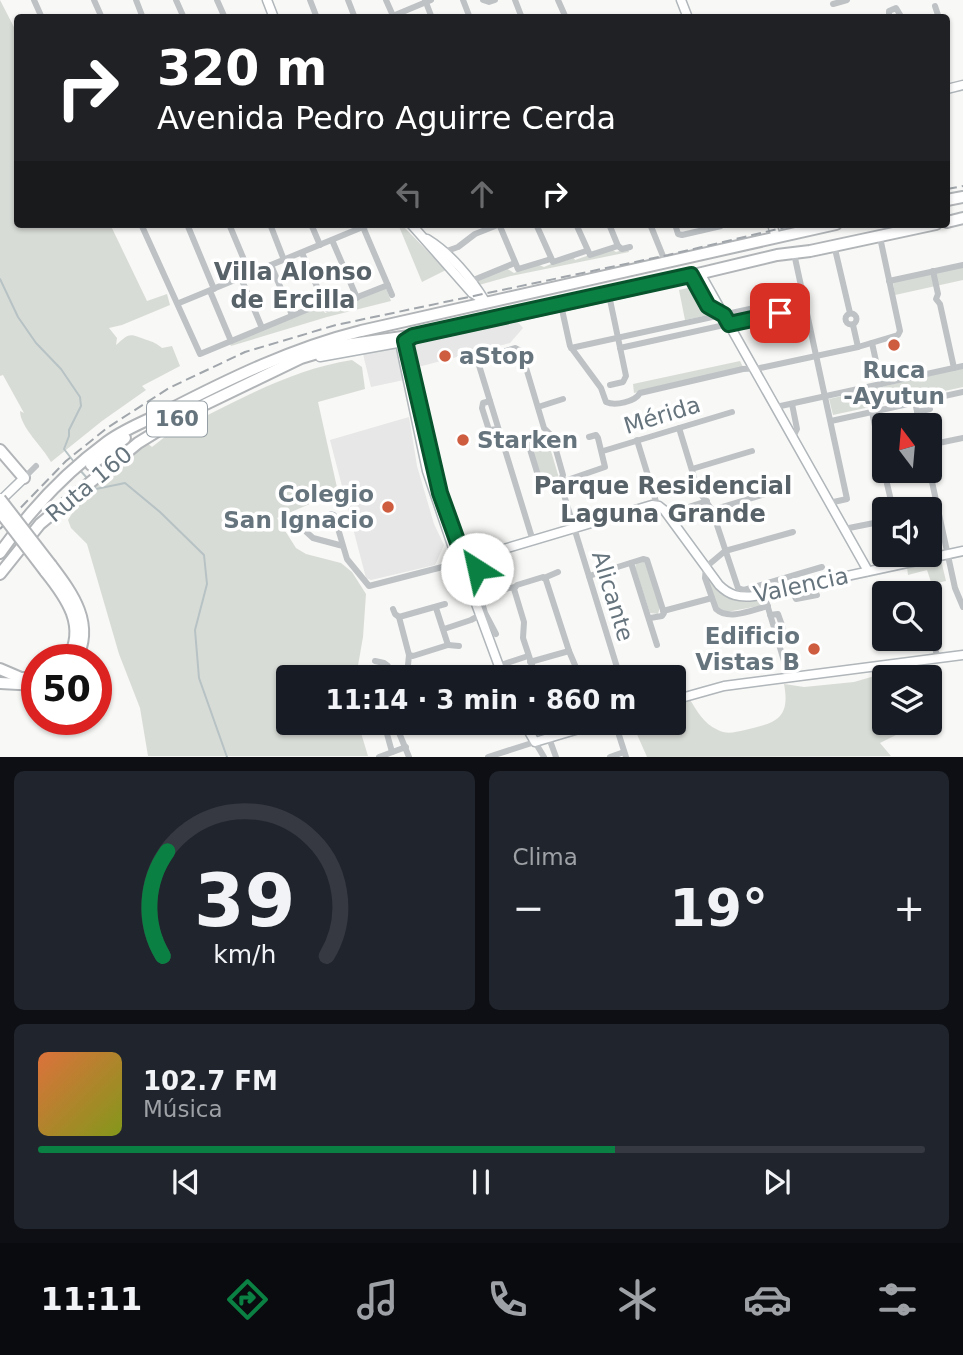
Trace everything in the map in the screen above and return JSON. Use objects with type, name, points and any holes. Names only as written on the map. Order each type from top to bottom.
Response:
[{"type":"highway","name":"160","points":[[265,368],[306,346],[335,338],[818,228]]},
{"type":"highway","name":"160","points":[[265,368],[331,348],[406,340],[777,254],[810,251],[917,228]]},
{"type":"highway","points":[[682,257],[696,274]]},
{"type":"highway","points":[[406,340],[468,321],[480,314],[486,302],[493,310],[508,317]]},
{"type":"highway","name":"Ruta 160","points":[[0,574],[30,535],[80,489],[88,469],[131,433],[168,410],[265,368]]},
{"type":"highway","name":"Ruta 160","points":[[0,552],[70,478],[126,452],[164,426],[265,368]]},
{"type":"highway","points":[[0,450],[23,478]]},
{"type":"highway","points":[[0,500],[48,568],[65,598],[75,619],[74,644]]},
{"type":"highway","points":[[0,512],[74,597],[82,617],[81,644]]},
{"type":"highway","points":[[0,669],[20,678]]},
{"type":"highway","points":[[0,676],[20,678]]},
{"type":"highway","points":[[0,683],[21,684]]},
{"type":"main road","points":[[415,228],[472,293],[486,302]]},
{"type":"main road","points":[[773,228],[776,237]]},
{"type":"main road","points":[[424,238],[444,252],[486,302]]},
{"type":"main road","points":[[696,274],[724,315],[868,571]]},
{"type":"main road","points":[[406,340],[440,493],[458,543],[475,563],[476,572],[468,582],[454,579],[450,574],[453,548],[427,471],[406,340]]},
{"type":"main road","points":[[0,500],[23,478]]},
{"type":"main road","points":[[450,565],[657,505]]},
{"type":"main road","name":"Valencia","points":[[657,505],[664,510],[728,593],[742,597],[963,551]]},
{"type":"main road","points":[[468,582],[482,614],[498,665]]},
{"type":"main road","points":[[686,696],[717,687],[963,655]]},
{"type":"main road","points":[[531,735],[535,742],[558,735]]},
{"type":"street","points":[[484,1],[495,0]]},
{"type":"street","points":[[399,14],[427,1]]},
{"type":"street","points":[[935,6],[938,14]]},
{"type":"street","points":[[889,14],[889,11],[896,8],[900,14]]},
{"type":"street","points":[[143,228],[200,354],[292,315],[357,298],[388,285]]},
{"type":"street","points":[[189,228],[231,341]]},
{"type":"street","points":[[231,228],[250,274]]},
{"type":"street","points":[[272,228],[284,260]]},
{"type":"street","points":[[313,228],[320,245]]},
{"type":"street","points":[[179,303],[360,228]]},
{"type":"street","points":[[368,228],[392,295]]},
{"type":"street","points":[[444,252],[490,228]]},
{"type":"street","points":[[498,228],[517,266]]},
{"type":"street","points":[[539,228],[554,261]]},
{"type":"street","points":[[578,228],[589,254],[594,256],[618,246]]},
{"type":"street","points":[[611,228],[618,246],[622,249],[630,247]]},
{"type":"street","points":[[652,228],[665,261]]},
{"type":"street","points":[[676,228],[678,234],[682,235],[710,228]]},
{"type":"street","points":[[332,240],[357,298]]},
{"type":"street","points":[[561,305],[571,348],[601,388],[607,403],[636,399],[640,393],[753,367],[858,347],[897,335],[900,331],[881,242]]},
{"type":"street","points":[[835,249],[850,313],[847,322],[853,325],[858,347]]},
{"type":"street","points":[[471,281],[517,266],[554,261],[586,250]]},
{"type":"street","points":[[302,253],[325,306]]},
{"type":"street","points":[[795,258],[847,499],[829,503]]},
{"type":"street","points":[[271,265],[292,315]]},
{"type":"street","points":[[889,281],[963,265]]},
{"type":"street","points":[[933,271],[938,294],[943,298],[940,304],[954,368]]},
{"type":"street","points":[[241,278],[262,328]]},
{"type":"street","points":[[609,295],[626,378],[622,382],[610,384]]},
{"type":"street","points":[[571,348],[804,297]]},
{"type":"street","points":[[620,348],[806,307]]},
{"type":"street","points":[[872,343],[881,384]]},
{"type":"street","name":"Alicante","points":[[533,541],[478,362],[513,348],[520,350],[544,428],[552,438],[563,475],[560,482],[616,665]]},
{"type":"street","points":[[776,407],[963,366]]},
{"type":"street","points":[[831,421],[963,392]]},
{"type":"street","points":[[538,407],[563,399]]},
{"type":"street","points":[[915,402],[917,412],[930,409]]},
{"type":"street","points":[[792,404],[797,429],[793,437]]},
{"type":"street","name":"Mérida","points":[[603,451],[732,412]]},
{"type":"street","points":[[680,428],[699,492],[712,510],[737,586],[742,590],[822,567]]},
{"type":"street","points":[[552,438],[531,443],[529,448],[542,487],[603,468],[603,451],[598,436],[589,437]]},
{"type":"street","points":[[942,442],[963,438]]},
{"type":"street","points":[[637,440],[657,505]]},
{"type":"street","points":[[692,470],[752,451]]},
{"type":"street","points":[[23,478],[36,466]]},
{"type":"street","points":[[712,510],[772,492]]},
{"type":"street","points":[[677,511],[707,501]]},
{"type":"street","points":[[343,546],[313,538],[303,531],[302,526],[334,515],[349,562],[369,586],[450,565]]},
{"type":"street","points":[[844,530],[872,524]]},
{"type":"street","points":[[942,527],[955,588],[963,607]]},
{"type":"street","points":[[768,606],[725,614],[716,609],[705,575],[706,567],[725,551],[793,532]]},
{"type":"street","points":[[589,576],[643,559],[648,561],[663,611],[662,616],[650,618]]},
{"type":"street","points":[[631,563],[657,645]]},
{"type":"street","points":[[504,589],[558,572]]},
{"type":"street","points":[[796,575],[796,599],[817,595]]},
{"type":"street","points":[[544,578],[575,665]]},
{"type":"street","points":[[955,588],[963,586]]},
{"type":"street","points":[[478,587],[482,614],[496,634]]},
{"type":"street","points":[[515,587],[524,620],[523,636],[531,665]]},
{"type":"street","points":[[764,594],[789,678]]},
{"type":"street","points":[[663,611],[712,598]]},
{"type":"street","points":[[399,618],[446,604]]},
{"type":"street","points":[[436,608],[448,645]]},
{"type":"street","points":[[393,609],[399,618],[409,655],[408,665]]},
{"type":"street","points":[[444,629],[482,614]]},
{"type":"street","points":[[770,615],[778,614],[783,628]]},
{"type":"street","points":[[409,655],[412,657],[448,645],[459,646]]},
{"type":"street","points":[[502,665],[569,651]]},
{"type":"street","points":[[936,651],[937,658]]},
{"type":"street","points":[[375,662],[387,665]]},
{"type":"street","points":[[388,735],[393,752]]},
{"type":"street","points":[[400,735],[410,757]]},
{"type":"street","points":[[610,757],[625,755],[619,735]]},
{"type":"street","points":[[548,738],[556,757]]},
{"type":"street","points":[[488,757],[535,742],[544,757]]},
{"type":"street","points":[[379,757],[406,747]]},
{"type":"shaded area","points":[[0,0],[14,27],[14,228],[112,228],[147,301],[167,294],[170,305],[109,328],[117,338],[116,345],[127,336],[133,335],[162,348],[172,346],[180,366],[142,386],[146,390],[51,462],[24,424],[20,411],[24,413],[3,375],[0,376]]},
{"type":"shaded area","points":[[400,228],[405,228],[446,270],[422,282]]},
{"type":"shaded area","points":[[610,248],[616,252],[628,248],[629,252],[479,285],[475,281],[506,268],[514,273],[537,264],[544,267],[569,256],[573,256],[575,260]]},
{"type":"shaded area","points":[[963,267],[963,280],[895,295],[893,282]]},
{"type":"shaded area","points":[[692,287],[703,307],[714,314],[685,320],[679,290]]},
{"type":"shaded area","points":[[386,288],[391,301],[231,346],[230,344],[321,305],[325,313]]},
{"type":"shaded area","points":[[517,321],[523,328],[510,343],[418,367],[412,344]]},
{"type":"shaded area","points":[[395,348],[404,380],[371,387],[363,354]]},
{"type":"shaded area","points":[[352,360],[362,367],[365,389],[318,402],[338,492],[277,518],[296,548],[306,554],[341,563],[352,572],[366,594],[363,637],[358,665],[276,665],[276,735],[362,735],[368,756],[148,756],[140,708],[119,654],[87,544],[71,528],[68,520],[76,507],[72,499],[147,443],[152,447],[166,436],[234,402],[280,381]]},
{"type":"shaded area","points":[[740,361],[743,367],[634,393],[633,384]]},
{"type":"shaded area","points":[[963,368],[963,387],[833,415],[829,399]]},
{"type":"shaded area","name":"Colegio San Ignacio","points":[[409,417],[417,466],[434,524],[444,545],[435,565],[371,580],[366,578],[330,440]]},
{"type":"shaded area","points":[[548,441],[559,478],[543,486],[531,446]]},
{"type":"shaded area","points":[[642,561],[646,563],[660,607],[658,614],[650,613],[635,567]]},
{"type":"shaded area","points":[[942,564],[946,581],[931,581],[927,570],[908,575],[907,567],[942,567]]},
{"type":"shaded area","points":[[709,577],[726,596],[736,599],[762,598],[764,605],[727,612],[718,608],[707,578]]},
{"type":"shaded area","points":[[872,677],[872,735],[896,735],[880,743],[891,756],[647,757],[637,735],[686,735],[686,699],[689,698],[708,724],[721,732],[731,733],[764,725],[778,718],[785,705],[784,684],[804,687],[854,682]]},
{"type":"waterway","points":[[0,279],[18,317],[36,343],[61,369],[80,397],[81,406],[69,430],[64,449],[74,462]]},
{"type":"waterway","points":[[79,469],[87,478]]},
{"type":"waterway","points":[[93,485],[96,489],[125,483],[160,512],[204,555],[207,584],[195,630],[199,678],[227,757]]},
{"type":"railway","points":[[950,188],[963,186]]},
{"type":"railway","points":[[0,529],[66,461],[107,428],[169,388],[245,352],[336,325],[668,255],[782,228]]},
{"type":"place","name":"Ruca -Ayutun","points":[[894,345]]},
{"type":"place","name":"aStop","points":[[445,356]]},
{"type":"place","name":"Starken","points":[[463,440]]},
{"type":"place","name":"Colegio San Ignacio","points":[[388,507]]},
{"type":"place","name":"Edificio Vistas B","points":[[814,649]]},
{"type":"district","name":"Villa Alonso de Ercilla","points":[[293,286]]},
{"type":"district","name":"Parque Residencial Laguna Grande","points":[[663,500]]},
{"type":"route","points":[[477,569],[475,561],[465,554],[458,543],[440,493],[405,341],[413,336],[691,275],[708,306],[724,315],[729,324],[780,313]]}]
